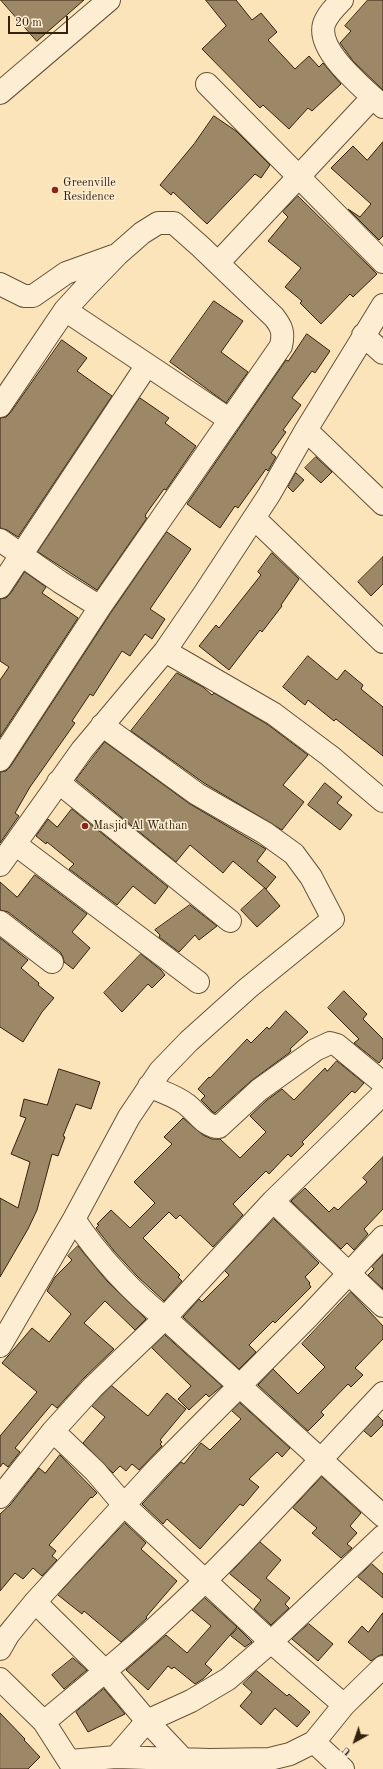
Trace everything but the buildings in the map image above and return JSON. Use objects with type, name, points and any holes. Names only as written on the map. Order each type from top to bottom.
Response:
[{"type":"street","points":[[0,93],[109,0]]},
{"type":"street","points":[[218,263],[299,177],[378,102],[336,61],[328,48],[324,37],[324,25],[327,18],[342,0]]},
{"type":"street","points":[[207,84],[383,262]]},
{"type":"street","points":[[0,406],[65,310],[118,254],[154,225],[166,222],[174,223],[218,263],[274,317],[281,326],[283,334],[281,346],[100,607],[0,760]]},
{"type":"street","points":[[0,284],[24,296],[33,296],[66,273],[118,254]]},
{"type":"street","points":[[0,864],[58,782],[102,725],[165,651],[273,489],[306,430],[363,335],[383,305]]},
{"type":"street","points":[[65,310],[230,420]]},
{"type":"street","points":[[363,335],[383,352]]},
{"type":"street","points":[[0,587],[147,366]]},
{"type":"street","points":[[306,430],[383,504]]},
{"type":"street","points":[[254,518],[383,642]]},
{"type":"street","points":[[0,540],[100,607]]},
{"type":"street","points":[[165,651],[274,714],[330,756],[383,801]]},
{"type":"street","points":[[4,1331],[74,1219],[129,1117],[160,1071],[189,1041],[272,968],[333,919],[312,877],[294,854],[265,833],[197,794],[102,725]]},
{"type":"street","points":[[58,782],[230,921]]},
{"type":"street","points":[[15,844],[198,982]]},
{"type":"street","points":[[0,922],[52,962]]},
{"type":"street","points":[[149,1086],[186,1104],[208,1124],[213,1127],[219,1127],[259,1090],[315,1050],[330,1043],[337,1045],[383,1083]]},
{"type":"street","points":[[0,1497],[53,1431],[93,1387],[165,1318],[273,1201],[383,1094]]},
{"type":"street","points":[[273,1201],[383,1306]]},
{"type":"street","points":[[74,1219],[86,1237],[146,1304],[165,1318],[383,1516]]},
{"type":"street","points":[[0,1649],[8,1635],[35,1602],[124,1505],[350,1274],[383,1237]]},
{"type":"street","points":[[44,1722],[156,1628],[254,1532],[383,1393]]},
{"type":"street","points":[[53,1431],[95,1471],[124,1505],[271,1642],[344,1705]]},
{"type":"street","points":[[116,1757],[147,1721],[191,1701],[228,1680],[271,1642],[383,1536]]},
{"type":"street","points":[[35,1602],[106,1671],[147,1721],[182,1758]]},
{"type":"street","points":[[4,1691],[44,1722],[72,1765],[116,1757],[210,1760],[270,1759],[290,1754],[314,1742],[344,1705],[383,1667]]},
{"type":"street","points":[[314,1742],[343,1769]]},
{"type":"place","name":"Greenville Residence","points":[[55,190]]},
{"type":"place","name":"Masjid Al Wathan","points":[[85,826]]}]
